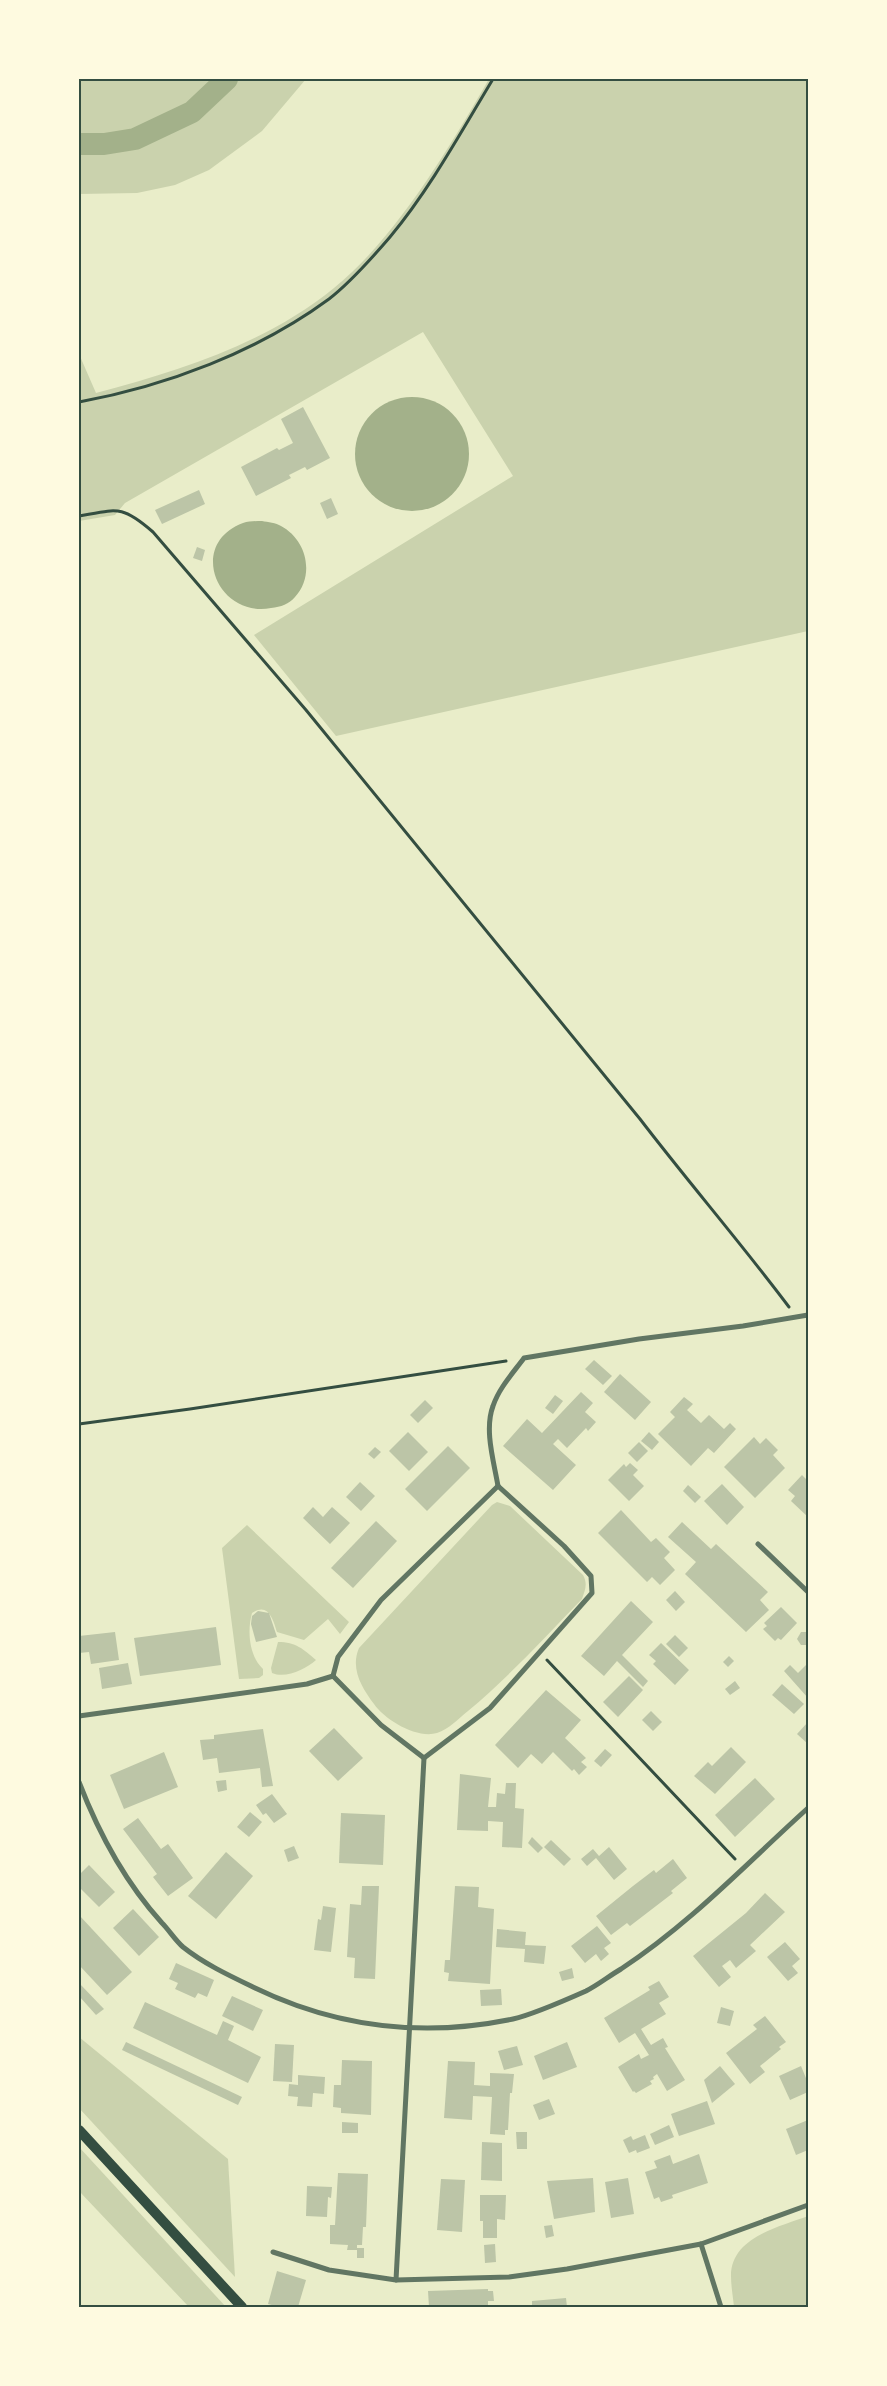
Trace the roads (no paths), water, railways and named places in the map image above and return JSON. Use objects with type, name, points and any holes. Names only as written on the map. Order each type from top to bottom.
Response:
[{"type":"main road","points":[[79,2130],[242,2307]]},
{"type":"street","points":[[396,2280],[424,1758],[490,1708],[592,1594],[591,1576],[564,1546],[498,1486],[490,1429],[492,1407],[504,1384],[524,1358],[639,1339],[728,1328],[808,1314]]},
{"type":"street","points":[[333,1676],[338,1657],[381,1600],[498,1486]]},
{"type":"street","points":[[758,1544],[808,1592]]},
{"type":"street","points":[[333,1676],[381,1725],[424,1758]]},
{"type":"street","points":[[79,1716],[307,1684],[333,1676]]},
{"type":"street","points":[[79,1782],[105,1843],[139,1898],[183,1946],[230,1976],[275,1998],[301,2008],[340,2020],[372,2026],[409,2028],[458,2027],[516,2019],[587,1990],[673,1932],[744,1869],[808,1808]]},
{"type":"street","points":[[273,2252],[329,2270],[396,2280],[509,2277],[567,2269],[701,2244],[808,2206]]},
{"type":"street","points":[[701,2244],[721,2307]]},
{"type":"waterway","points":[[79,144],[104,144],[135,139],[192,112],[227,79]]}]
